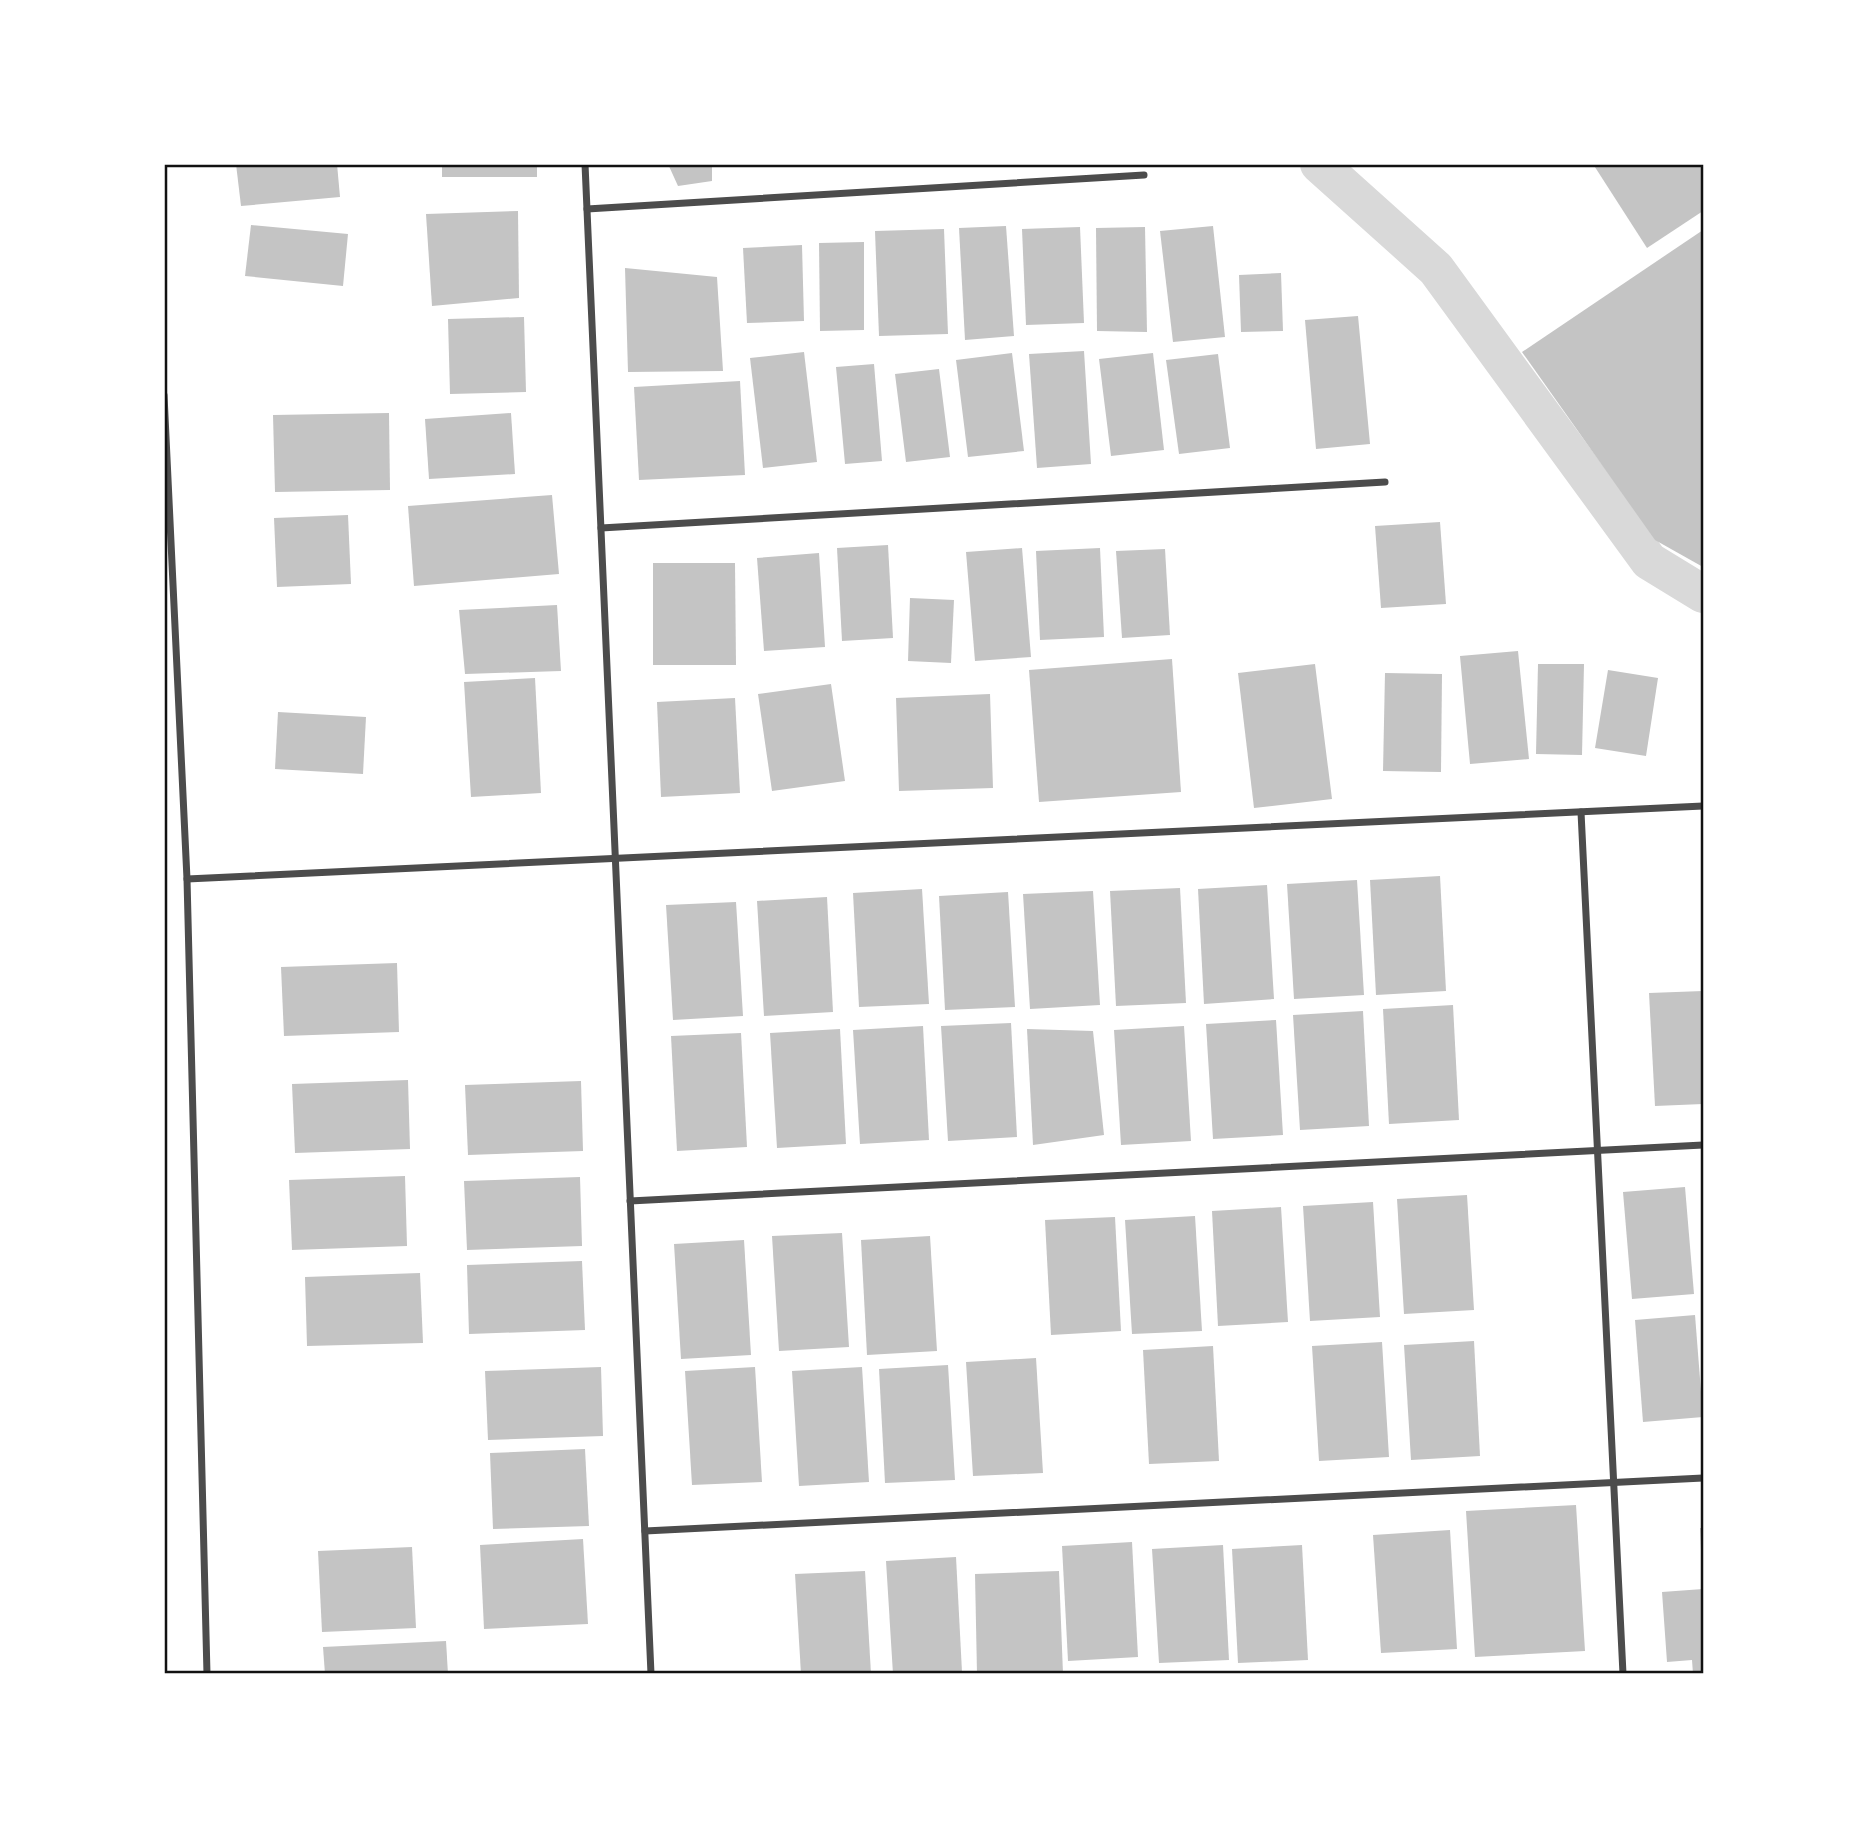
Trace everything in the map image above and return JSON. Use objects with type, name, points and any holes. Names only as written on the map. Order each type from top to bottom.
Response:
[{"type":"street","points":[[585,164],[651,1674]]},
{"type":"street","points":[[587,209],[1144,175]]},
{"type":"street","points":[[164,395],[187,879],[207,1674]]},
{"type":"street","points":[[601,528],[1385,482]]},
{"type":"street","points":[[187,879],[1703,806]]},
{"type":"street","points":[[1581,812],[1623,1674]]},
{"type":"street","points":[[630,1201],[1703,1145]]},
{"type":"street","points":[[645,1531],[1703,1478]]},
{"type":"building","points":[[236,164],[337,164],[340,197],[241,206]]},
{"type":"building","points":[[442,164],[537,164],[537,177],[442,177]]},
{"type":"building","points":[[668,164],[712,164],[712,181],[678,186]]},
{"type":"building","points":[[1593,164],[1703,164],[1703,211],[1647,248]]},
{"type":"building","points":[[518,211],[519,298],[432,306],[426,214]]},
{"type":"building","points":[[251,225],[348,234],[343,286],[245,276]]},
{"type":"building","points":[[1006,226],[1014,336],[965,340],[959,228]]},
{"type":"building","points":[[1213,226],[1225,337],[1173,342],[1160,231]]},
{"type":"building","points":[[1080,227],[1084,323],[1026,325],[1022,229]]},
{"type":"building","points":[[1145,227],[1147,332],[1097,331],[1096,228]]},
{"type":"building","points":[[944,229],[948,334],[879,336],[875,231]]},
{"type":"building","points":[[1703,230],[1703,567],[1655,540],[1522,352]]},
{"type":"building","points":[[864,242],[864,330],[820,331],[819,243]]},
{"type":"building","points":[[802,245],[804,321],[747,323],[743,248]]},
{"type":"building","points":[[625,268],[717,277],[723,371],[628,372]]},
{"type":"building","points":[[1281,273],[1283,331],[1241,332],[1239,275]]},
{"type":"building","points":[[1358,316],[1370,444],[1316,449],[1305,320]]},
{"type":"building","points":[[524,317],[526,392],[450,394],[448,319]]},
{"type":"building","points":[[1084,351],[1091,464],[1037,468],[1029,354]]},
{"type":"building","points":[[804,352],[817,462],[763,468],[750,358]]},
{"type":"building","points":[[1012,353],[1024,451],[968,457],[956,360]]},
{"type":"building","points":[[1153,353],[1164,450],[1111,456],[1099,359]]},
{"type":"building","points":[[1218,354],[1230,448],[1179,454],[1166,360]]},
{"type":"building","points":[[874,364],[882,461],[845,464],[836,367]]},
{"type":"building","points":[[939,369],[950,457],[906,462],[895,374]]},
{"type":"building","points":[[740,381],[745,475],[639,480],[634,387]]},
{"type":"building","points":[[389,413],[390,490],[275,492],[273,415]]},
{"type":"building","points":[[511,413],[515,474],[429,479],[425,419]]},
{"type":"building","points":[[552,495],[559,574],[414,586],[408,506]]},
{"type":"building","points":[[348,515],[351,584],[277,587],[274,518]]},
{"type":"building","points":[[1440,522],[1446,604],[1381,608],[1375,526]]},
{"type":"building","points":[[888,545],[893,638],[842,641],[837,548]]},
{"type":"building","points":[[1022,548],[1031,657],[975,661],[966,552]]},
{"type":"building","points":[[1100,548],[1104,637],[1040,640],[1036,551]]},
{"type":"building","points":[[1165,549],[1170,635],[1122,638],[1116,551]]},
{"type":"building","points":[[819,553],[825,647],[764,651],[757,558]]},
{"type":"building","points":[[653,563],[735,563],[736,665],[653,665]]},
{"type":"building","points":[[910,598],[954,600],[951,663],[908,661]]},
{"type":"building","points":[[557,605],[561,671],[465,674],[459,610]]},
{"type":"building","points":[[1518,651],[1529,759],[1470,764],[1460,656]]},
{"type":"building","points":[[1172,659],[1181,792],[1039,802],[1029,670]]},
{"type":"building","points":[[1315,664],[1332,799],[1254,808],[1238,673]]},
{"type":"building","points":[[1538,664],[1584,664],[1582,755],[1536,754]]},
{"type":"building","points":[[1608,670],[1658,678],[1646,756],[1595,748]]},
{"type":"building","points":[[1385,673],[1442,674],[1441,772],[1383,771]]},
{"type":"building","points":[[535,678],[541,793],[471,797],[464,682]]},
{"type":"building","points":[[831,684],[845,781],[772,791],[758,694]]},
{"type":"building","points":[[990,694],[993,788],[899,791],[896,698]]},
{"type":"building","points":[[735,698],[740,793],[661,797],[657,702]]},
{"type":"building","points":[[278,712],[366,717],[363,774],[275,769]]},
{"type":"building","points":[[1440,876],[1446,991],[1376,995],[1370,880]]},
{"type":"building","points":[[1357,880],[1364,995],[1294,999],[1287,884]]},
{"type":"building","points":[[1267,885],[1274,999],[1204,1004],[1198,889]]},
{"type":"building","points":[[1180,888],[1186,1003],[1116,1006],[1110,891]]},
{"type":"building","points":[[922,889],[929,1004],[859,1007],[853,893]]},
{"type":"building","points":[[1093,891],[1100,1005],[1030,1009],[1023,894]]},
{"type":"building","points":[[1008,892],[1015,1007],[945,1010],[939,896]]},
{"type":"building","points":[[827,897],[833,1012],[764,1016],[757,901]]},
{"type":"building","points":[[736,902],[743,1016],[673,1020],[666,905]]},
{"type":"building","points":[[397,963],[399,1032],[284,1036],[281,967]]},
{"type":"building","points":[[1703,991],[1703,1104],[1655,1106],[1649,993]]},
{"type":"building","points":[[1453,1005],[1459,1120],[1389,1124],[1383,1009]]},
{"type":"building","points":[[1363,1011],[1369,1126],[1300,1130],[1293,1015]]},
{"type":"building","points":[[1276,1020],[1283,1135],[1213,1139],[1206,1024]]},
{"type":"building","points":[[1011,1023],[1017,1137],[948,1141],[941,1026]]},
{"type":"building","points":[[923,1026],[929,1140],[860,1144],[853,1030]]},
{"type":"building","points":[[1184,1026],[1191,1141],[1121,1145],[1114,1030]]},
{"type":"building","points":[[840,1029],[846,1144],[777,1148],[770,1033]]},
{"type":"building","points":[[1027,1029],[1093,1031],[1104,1135],[1033,1145]]},
{"type":"building","points":[[741,1033],[747,1147],[677,1151],[671,1036]]},
{"type":"building","points":[[408,1080],[410,1149],[295,1153],[292,1084]]},
{"type":"building","points":[[581,1081],[583,1151],[468,1155],[465,1085]]},
{"type":"building","points":[[405,1176],[407,1246],[292,1250],[289,1180]]},
{"type":"building","points":[[580,1177],[582,1246],[467,1250],[464,1181]]},
{"type":"building","points":[[1685,1187],[1694,1294],[1632,1299],[1623,1192]]},
{"type":"building","points":[[1467,1195],[1474,1310],[1404,1314],[1397,1199]]},
{"type":"building","points":[[1373,1202],[1380,1317],[1310,1321],[1303,1206]]},
{"type":"building","points":[[1281,1207],[1288,1322],[1218,1326],[1212,1211]]},
{"type":"building","points":[[1195,1216],[1202,1331],[1132,1334],[1125,1220]]},
{"type":"building","points":[[1115,1217],[1121,1331],[1051,1335],[1045,1220]]},
{"type":"building","points":[[842,1233],[849,1347],[779,1351],[772,1236]]},
{"type":"building","points":[[930,1236],[937,1351],[867,1355],[861,1240]]},
{"type":"building","points":[[744,1240],[751,1355],[681,1359],[674,1244]]},
{"type":"building","points":[[582,1261],[585,1330],[469,1334],[467,1265]]},
{"type":"building","points":[[420,1273],[423,1343],[307,1346],[305,1277]]},
{"type":"building","points":[[1695,1315],[1703,1417],[1643,1422],[1635,1320]]},
{"type":"building","points":[[1474,1341],[1480,1456],[1411,1460],[1404,1345]]},
{"type":"building","points":[[1382,1342],[1389,1457],[1319,1461],[1312,1346]]},
{"type":"building","points":[[1213,1346],[1219,1461],[1149,1464],[1143,1350]]},
{"type":"building","points":[[1036,1358],[1043,1473],[973,1476],[966,1362]]},
{"type":"building","points":[[948,1365],[955,1480],[885,1483],[879,1369]]},
{"type":"building","points":[[601,1367],[603,1436],[488,1440],[485,1371]]},
{"type":"building","points":[[755,1367],[762,1482],[692,1485],[685,1371]]},
{"type":"building","points":[[862,1367],[869,1482],[799,1486],[792,1371]]},
{"type":"building","points":[[585,1449],[589,1526],[493,1529],[490,1453]]},
{"type":"building","points":[[1576,1505],[1585,1651],[1475,1657],[1466,1511]]},
{"type":"building","points":[[1700,1528],[1703,1528],[1701,1549]]},
{"type":"building","points":[[1450,1530],[1457,1649],[1381,1653],[1373,1535]]},
{"type":"building","points":[[583,1539],[588,1624],[484,1629],[480,1545]]},
{"type":"building","points":[[1132,1542],[1138,1657],[1068,1661],[1062,1546]]},
{"type":"building","points":[[1223,1545],[1229,1660],[1159,1663],[1152,1549]]},
{"type":"building","points":[[1302,1545],[1308,1660],[1238,1663],[1232,1549]]},
{"type":"building","points":[[412,1547],[416,1628],[322,1632],[318,1551]]},
{"type":"building","points":[[956,1557],[962,1672],[893,1674],[886,1561]]},
{"type":"building","points":[[865,1571],[871,1674],[801,1674],[795,1574]]},
{"type":"building","points":[[1059,1571],[1063,1674],[977,1674],[975,1574]]},
{"type":"building","points":[[1703,1589],[1703,1674],[1693,1674],[1692,1660],[1667,1662],[1662,1592]]},
{"type":"building","points":[[446,1641],[448,1674],[325,1674],[323,1647]]},
{"type":"waterway","points":[[1319,164],[1436,269],[1649,561],[1703,594]]}]
